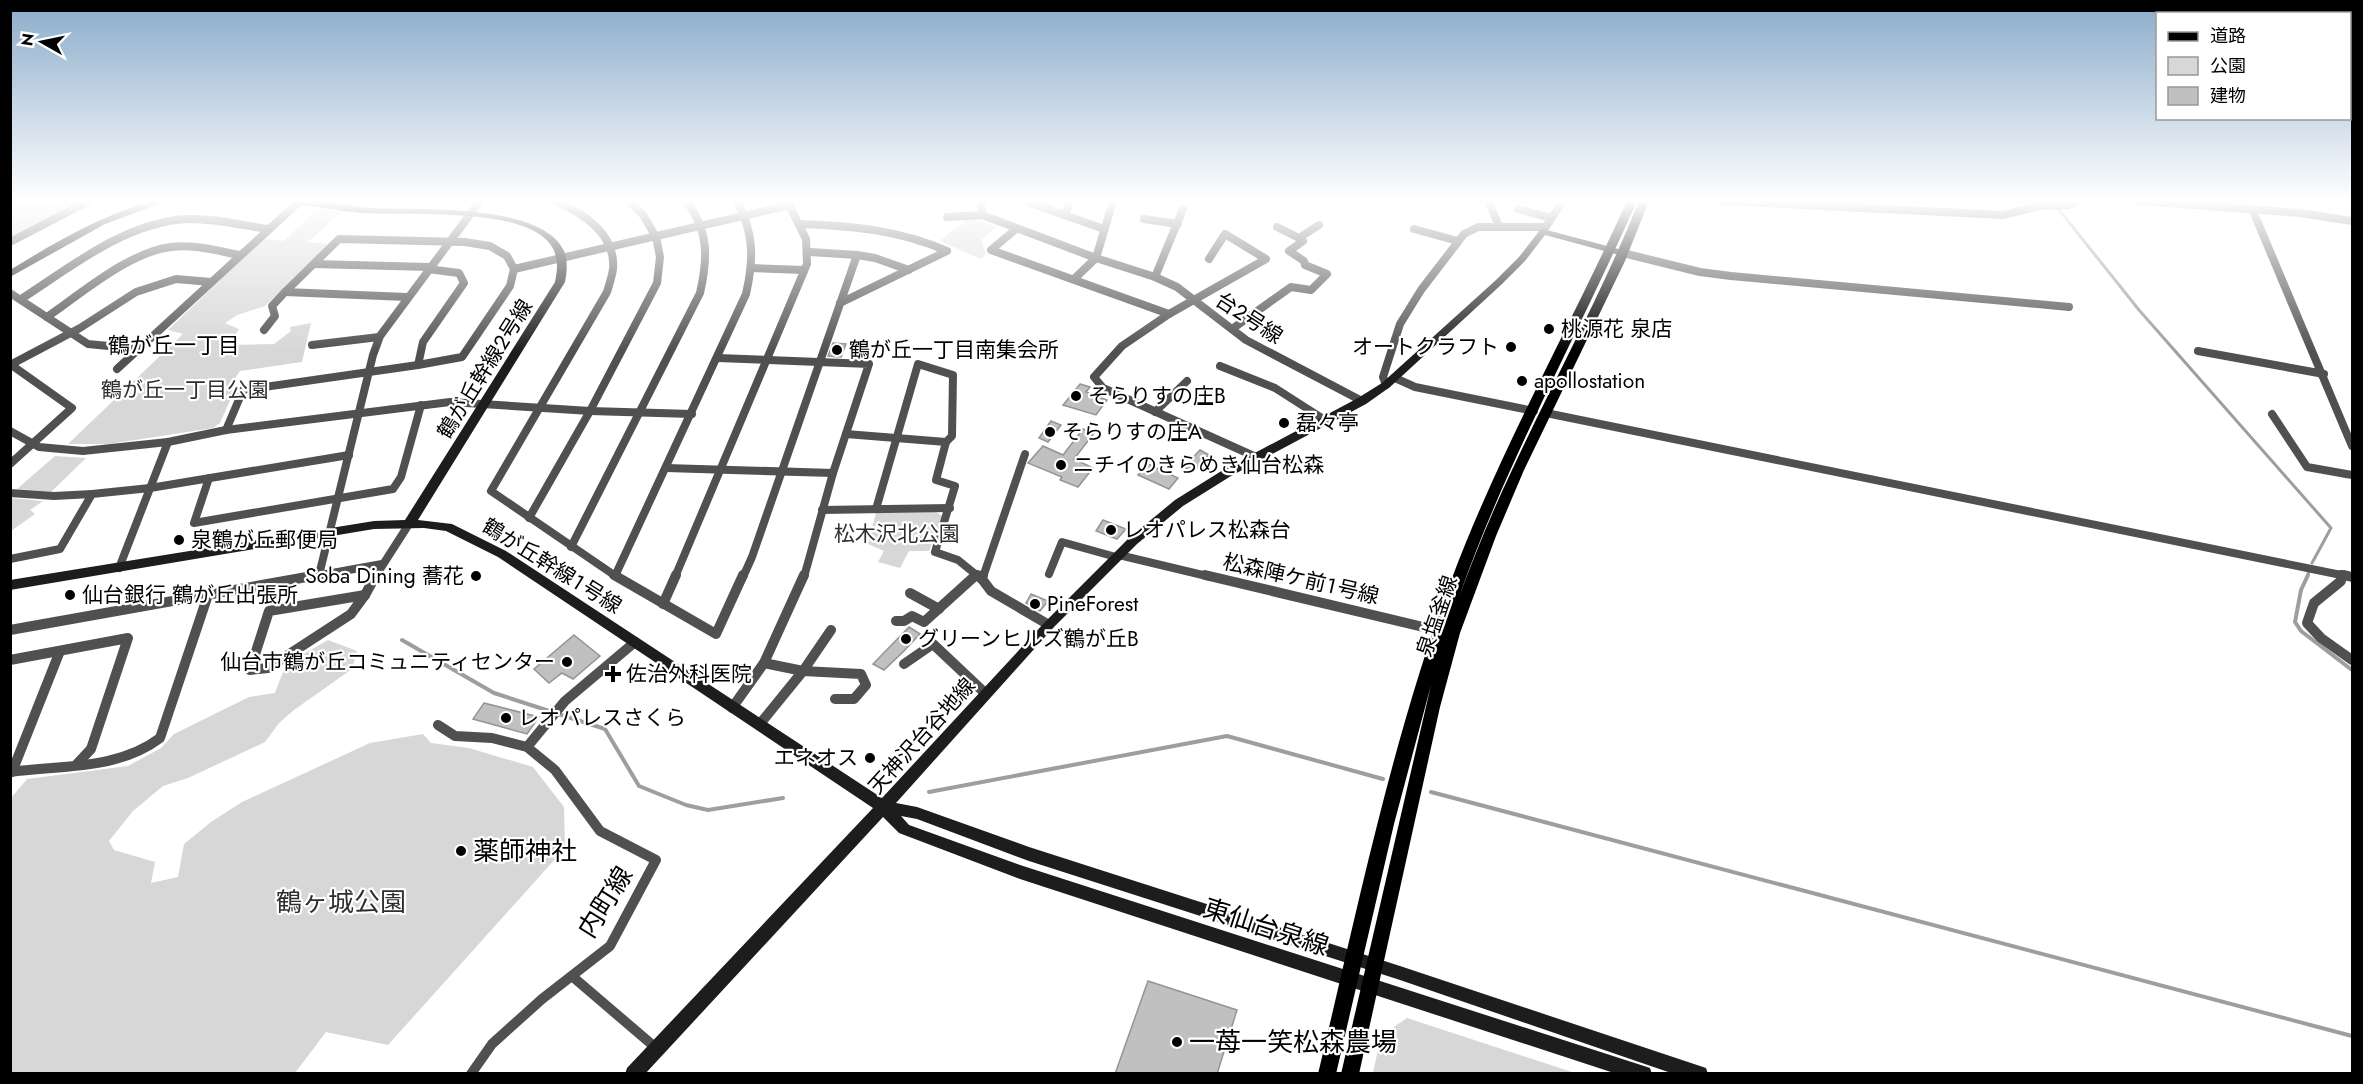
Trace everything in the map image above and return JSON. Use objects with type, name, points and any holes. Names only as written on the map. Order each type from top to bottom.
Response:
[{"type":"main road","name":"泉塩釜線","points":[[1350,1074],[1409,804],[1445,658],[1489,536],[1540,412],[1617,252]]},
{"type":"main road","name":"泉塩釜線","points":[[1327,1074],[1399,771],[1414,713],[1440,631],[1460,575],[1498,484],[1540,412]]},
{"type":"street","points":[[10,274],[47,252]]},
{"type":"street","points":[[21,299],[100,252]]},
{"type":"street","points":[[47,316],[135,260],[153,252]]},
{"type":"street","points":[[220,252],[240,255]]},
{"type":"street","points":[[117,369],[244,252]]},
{"type":"street","points":[[264,330],[275,316],[272,306],[326,252]]},
{"type":"street","points":[[319,575],[368,372],[379,337],[406,297],[441,252]]},
{"type":"street","points":[[226,430],[243,390],[462,357],[510,286],[514,269],[507,256],[499,252]]},
{"type":"street","points":[[559,252],[562,257]]},
{"type":"street","points":[[514,269],[588,252]]},
{"type":"street","points":[[611,252],[613,268],[607,292],[491,491],[615,576],[716,633],[752,557],[818,361],[857,255]]},
{"type":"street","points":[[529,518],[590,411],[657,283],[659,252]]},
{"type":"street","points":[[571,547],[700,293],[707,263],[705,252]]},
{"type":"street","points":[[615,576],[746,294],[754,261],[753,252]]},
{"type":"street","points":[[663,604],[722,470],[810,252],[875,258],[909,270]]},
{"type":"street","points":[[840,303],[946,252]]},
{"type":"street","points":[[996,252],[1169,314]]},
{"type":"street","name":"台２号線","points":[[1078,252],[1155,277],[1177,287],[1246,340],[1362,401]]},
{"type":"street","points":[[1074,279],[1096,258],[1098,252]]},
{"type":"street","points":[[1155,277],[1166,252]]},
{"type":"street","points":[[1209,259],[1214,252]]},
{"type":"street","points":[[1254,252],[1266,259],[1133,336],[1105,361],[1094,377],[1103,388],[1256,457]]},
{"type":"street","points":[[1232,329],[1291,287],[1311,290],[1328,274],[1305,265],[1304,261],[1290,252]]},
{"type":"street","points":[[1450,252],[1420,290],[1400,324],[1383,377],[1390,381],[2352,577]]},
{"type":"street","name":"天神沢台谷地線","points":[[633,1074],[883,807],[1049,625],[1118,556],[1179,503],[1256,457],[1362,401],[1390,381],[1499,282],[1527,252]]},
{"type":"street","points":[[1619,252],[1691,270],[1731,276],[2069,307]]},
{"type":"street","points":[[2271,252],[2324,374],[2352,446]]},
{"type":"street","name":"鶴が丘幹線２号線","points":[[409,524],[560,282],[564,265],[562,257]]},
{"type":"street","points":[[314,264],[429,268],[459,273],[464,283],[423,342],[418,364]]},
{"type":"street","points":[[752,268],[804,270]]},
{"type":"street","points":[[10,464],[72,408],[11,364],[72,333],[136,292],[176,279],[212,282]]},
{"type":"street","points":[[285,292],[406,297]]},
{"type":"street","points":[[10,293],[88,344],[139,349]]},
{"type":"street","points":[[312,345],[379,337]]},
{"type":"street","points":[[2198,351],[2324,374]]},
{"type":"street","points":[[718,358],[869,364],[832,473],[803,579],[764,663],[732,708]]},
{"type":"street","points":[[876,510],[918,364],[953,375],[952,436],[946,442],[936,480],[955,486],[935,552],[958,560],[979,577],[991,591],[1049,625]]},
{"type":"street","points":[[1220,366],[1275,388],[1325,420]]},
{"type":"street","points":[[1155,412],[1187,381]]},
{"type":"street","points":[[10,431],[32,444],[61,450],[83,451],[168,442],[226,430],[450,402],[590,411],[692,414]]},
{"type":"street","points":[[209,478],[194,523],[393,489],[401,477],[421,405]]},
{"type":"street","points":[[2272,414],[2307,467],[2352,475]]},
{"type":"street","points":[[846,434],[946,442]]},
{"type":"street","points":[[119,568],[168,442]]},
{"type":"street","points":[[896,621],[904,621],[912,616],[924,622],[979,577],[1025,454]]},
{"type":"street","points":[[10,493],[54,496],[150,488],[349,455]]},
{"type":"street","points":[[666,468],[832,473]]},
{"type":"street","points":[[10,559],[60,549],[92,494]]},
{"type":"street","points":[[822,510],[950,508]]},
{"type":"street","points":[[366,595],[268,611],[250,670],[268,668],[351,614],[366,595],[382,564],[409,524]]},
{"type":"street","name":"鶴が丘幹線１号線","points":[[10,585],[374,525],[409,524],[448,527],[477,540],[883,807]]},
{"type":"street","name":"松森陣ケ前１号線","points":[[1049,574],[1062,542],[1440,631]]},
{"type":"street","points":[[10,630],[382,564]]},
{"type":"street","points":[[2341,575],[2342,581],[2313,602],[2307,615],[2307,623],[2321,638],[2352,660]]},
{"type":"street","points":[[910,593],[939,609]]},
{"type":"street","points":[[60,651],[11,772],[129,757],[152,746],[160,738],[208,595]]},
{"type":"street","points":[[759,724],[804,671],[831,630]]},
{"type":"street","points":[[10,660],[128,638],[91,749],[77,764]]},
{"type":"street","points":[[527,747],[562,705],[635,642]]},
{"type":"street","points":[[904,664],[933,644],[986,694]]},
{"type":"street","points":[[764,663],[804,671],[861,675],[866,684],[854,699],[835,699]]},
{"type":"street","name":"内町線","points":[[438,725],[455,736],[492,738],[527,747],[555,770],[600,831],[656,860],[610,946],[542,999],[492,1044],[471,1074]]},
{"type":"street","points":[[883,807],[917,813],[1029,854],[1355,958],[1700,1074]]},
{"type":"street","name":"東仙台泉線","points":[[883,807],[904,828],[1009,868],[1644,1074]]},
{"type":"street","points":[[573,977],[656,1048]]},
{"type":"green space","name":"鶴が丘一丁目公園","points":[[250,252],[320,252],[265,306],[237,315],[225,323],[239,329],[229,345],[274,344],[291,331],[290,327],[311,323],[302,362],[240,371],[228,389],[235,389],[220,423],[213,428],[109,444],[68,444],[183,334],[168,330]]},
{"type":"green space","points":[[964,252],[985,252],[986,254],[981,259]]},
{"type":"green space","name":"鶴が丘一丁目公園","points":[[55,456],[86,458],[51,492],[17,489]]},
{"type":"green space","points":[[11,498],[43,501],[30,510],[35,514],[11,531]]},
{"type":"green space","name":"松木沢北公園","points":[[936,512],[942,516],[929,551],[909,551],[900,568],[878,562],[884,551],[868,544],[876,513]]},
{"type":"green space","name":"鶴ヶ城公園","points":[[328,640],[357,651],[352,669],[294,710],[279,723],[265,742],[188,778],[163,786],[133,811],[109,841],[114,850],[155,862],[151,883],[178,877],[184,844],[211,822],[242,802],[370,743],[423,734],[431,743],[469,748],[533,767],[564,807],[565,848],[388,1045],[326,1032],[295,1073],[11,1073],[11,798],[27,779],[128,766],[161,748],[174,734],[249,697],[275,693],[286,664]]},
{"type":"green space","points":[[1407,1018],[1575,1073],[1373,1073],[1381,1036]]},
{"type":"building","name":"鶴が丘一丁目南集会所","points":[[833,343],[846,344],[841,357],[828,356]]},
{"type":"building","points":[[1080,384],[1090,387],[1086,392],[1107,400],[1096,415],[1063,405]]},
{"type":"building","name":"そらりすの庄A","points":[[1051,421],[1061,425],[1048,442],[1039,438]]},
{"type":"building","name":"ニチイのきらめき仙台松森","points":[[1083,429],[1094,433],[1074,459],[1093,468],[1078,487],[1060,480],[1062,477],[1028,463],[1043,446],[1063,455]]},
{"type":"building","points":[[1200,450],[1209,455],[1193,472],[1184,467]]},
{"type":"building","points":[[1148,464],[1178,478],[1169,489],[1138,475]]},
{"type":"building","name":"レオパレス松森台","points":[[1103,520],[1126,529],[1117,539],[1096,531]]},
{"type":"building","name":"PineForest","points":[[1031,594],[1048,601],[1040,611],[1026,603]]},
{"type":"building","points":[[909,627],[920,634],[904,651],[884,670],[873,664]]},
{"type":"building","name":"仙台市鶴が丘コミュニティセンター","points":[[574,635],[600,656],[573,679],[562,673],[549,683],[534,669]]},
{"type":"building","name":"レオパレスさくら","points":[[484,703],[539,717],[527,734],[473,719]]},
{"type":"building","name":"一苺一笑松森農場","points":[[1148,981],[1237,1010],[1217,1074],[1115,1074]]},
{"type":"waterway","points":[[2092,252],[2139,310],[2331,528],[2312,563]]},
{"type":"waterway","points":[[2307,577],[2309,572]]},
{"type":"waterway","points":[[2308,575],[2301,590],[2295,622],[2301,631],[2352,670]]},
{"type":"waterway","points":[[402,640],[494,693],[605,729],[639,786],[686,805],[708,810],[783,798]]},
{"type":"waterway","points":[[929,792],[1227,736],[1383,779]]},
{"type":"waterway","points":[[1431,792],[2352,1036]]},
{"type":"place","name":"桃源花 泉店","points":[[1549,329]]},
{"type":"place","name":"オートクラフト","points":[[1511,347]]},
{"type":"place","name":"鶴が丘一丁目南集会所","points":[[837,350]]},
{"type":"place","name":"apollostation","points":[[1522,381]]},
{"type":"place","name":"そらりすの庄B","points":[[1076,396]]},
{"type":"place","name":"磊々亭","points":[[1284,423]]},
{"type":"place","name":"そらりすの庄A","points":[[1050,432]]},
{"type":"place","name":"ニチイのきらめき仙台松森","points":[[1061,465]]},
{"type":"place","name":"レオパレス松森台","points":[[1111,530]]},
{"type":"place","name":"泉鶴が丘郵便局","points":[[179,540]]},
{"type":"place","name":"Soba Dining 蕎花","points":[[476,576]]},
{"type":"place","name":"仙台銀行 鶴が丘出張所","points":[[70,595]]},
{"type":"place","name":"PineForest","points":[[1035,604]]},
{"type":"place","name":"グリーンヒルズ鶴が丘B","points":[[906,639]]},
{"type":"place","name":"仙台市鶴が丘コミュニティセンター","points":[[567,662]]},
{"type":"place","name":"佐治外科医院","points":[[613,674]]},
{"type":"place","name":"レオパレスさくら","points":[[506,718]]},
{"type":"place","name":"エネオス","points":[[870,758]]},
{"type":"place","name":"薬師神社","points":[[461,851]]},
{"type":"place","name":"一苺一笑松森農場","points":[[1177,1042]]},
{"type":"district","name":"鶴が丘一丁目","points":[[174,345]]}]
